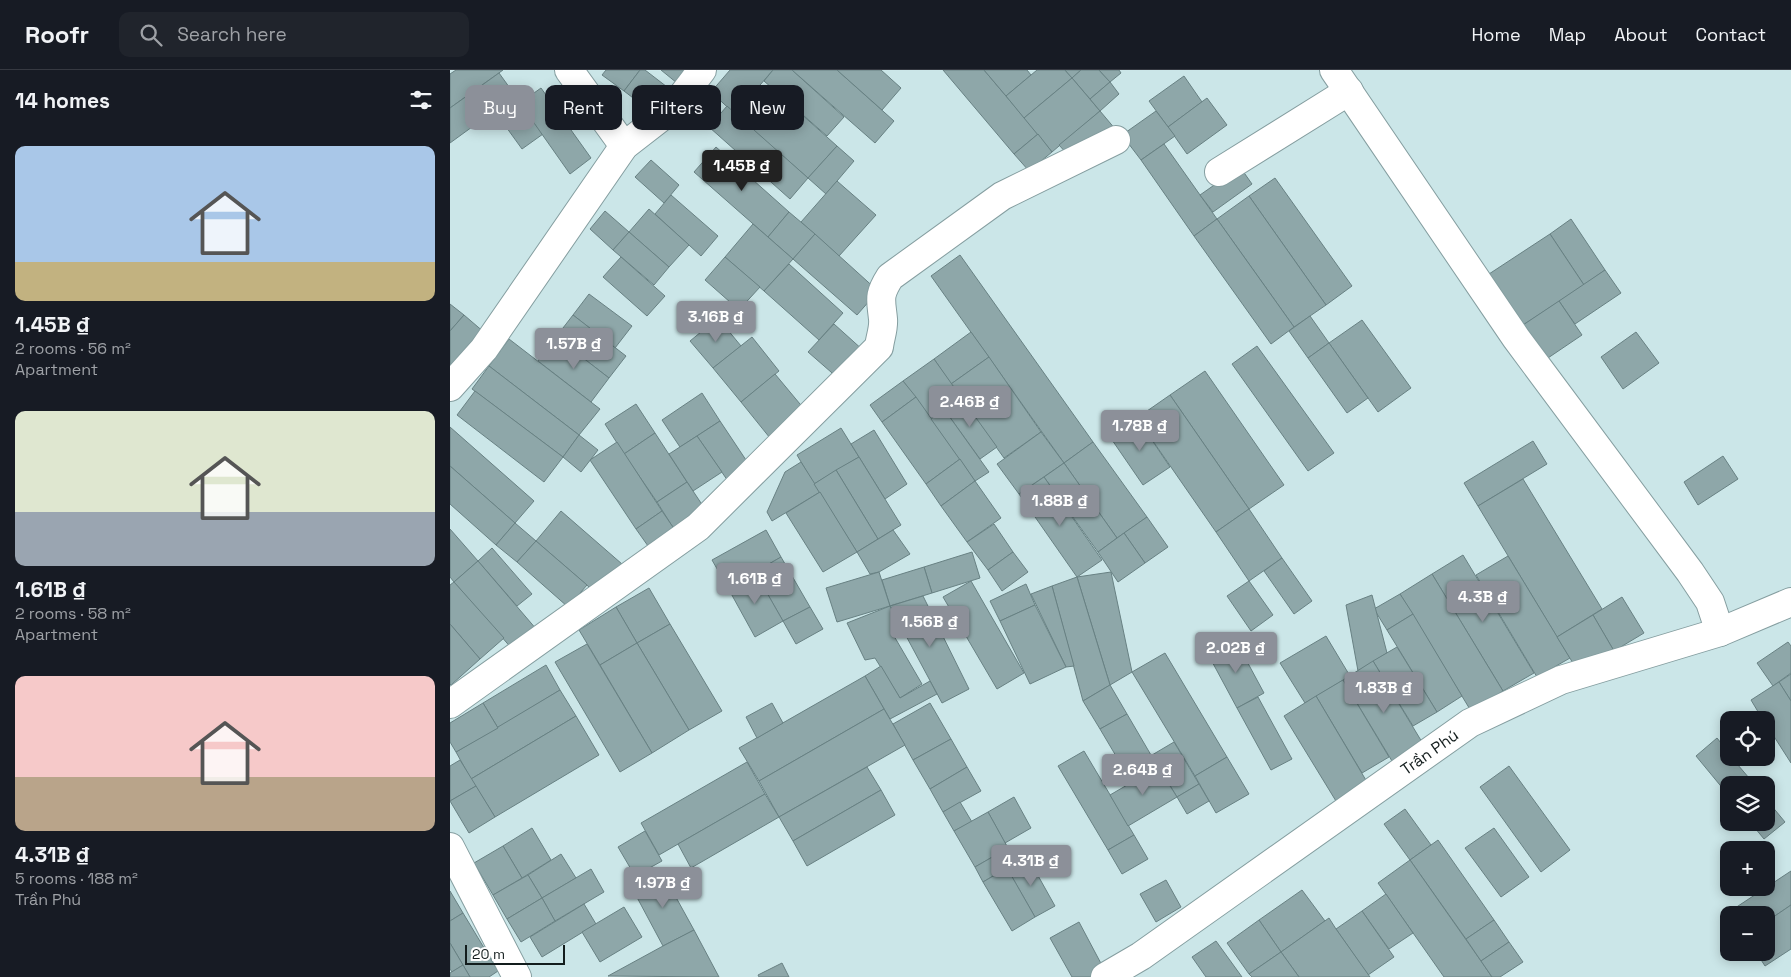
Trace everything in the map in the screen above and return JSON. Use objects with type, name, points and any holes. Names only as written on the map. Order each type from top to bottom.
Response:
[{"type":"street","points":[[569,70],[624,146]]},
{"type":"street","points":[[450,387],[484,349],[624,146],[672,108],[702,70]]},
{"type":"street","points":[[1219,172],[1341,81],[1516,338],[1690,572],[1710,602],[1720,632]]},
{"type":"street","points":[[450,704],[698,527],[879,347],[884,321],[880,303],[882,290],[890,277],[1002,196],[1116,140]]},
{"type":"street","name":"Trần Phú","points":[[1105,977],[1142,956],[1470,723],[1561,680],[1720,632],[1791,602]]},
{"type":"street","points":[[450,847],[517,977]]},
{"type":"building","points":[[456,70],[503,70],[482,85],[465,85],[465,97],[450,108],[450,74]]},
{"type":"building","points":[[606,70],[640,70],[624,91],[622,85],[616,85],[602,75]]},
{"type":"building","points":[[640,70],[645,70],[664,85],[632,85],[632,97],[624,91]]},
{"type":"building","points":[[661,70],[687,70],[677,83]]},
{"type":"building","points":[[730,70],[773,70],[760,85],[731,85],[731,110],[721,101],[721,85],[717,85]]},
{"type":"building","points":[[773,70],[792,70],[844,117],[827,136],[804,116],[804,85],[769,85],[764,81]]},
{"type":"building","points":[[792,70],[837,70],[894,121],[875,143]]},
{"type":"building","points":[[837,70],[881,70],[901,88],[882,110]]},
{"type":"building","points":[[943,70],[984,70],[1038,134],[1014,154]]},
{"type":"building","points":[[984,70],[1027,70],[1031,75],[1006,96]]},
{"type":"building","points":[[1037,70],[1065,70],[1072,78],[1024,118],[1006,96]]},
{"type":"building","points":[[1065,70],[1081,70],[1072,78]]},
{"type":"building","points":[[1081,70],[1099,70],[1110,82],[1090,99],[1072,78]]},
{"type":"building","points":[[1099,70],[1119,70],[1121,73],[1110,82]]},
{"type":"building","points":[[499,73],[508,85],[482,85]]},
{"type":"building","points":[[1184,76],[1202,102],[1168,127],[1149,101]]},
{"type":"building","points":[[1072,78],[1100,111],[1052,152],[1024,118]]},
{"type":"building","points":[[1110,82],[1119,94],[1100,111],[1090,99]]},
{"type":"building","points":[[541,88],[545,94],[545,130],[571,130],[591,158],[570,174],[535,124],[535,92]]},
{"type":"building","points":[[465,97],[465,130],[468,130],[450,143],[450,108]]},
{"type":"building","points":[[1207,98],[1227,125],[1187,154],[1168,127]]},
{"type":"building","points":[[727,106],[731,110],[731,130],[754,130],[808,178],[790,199],[712,130],[721,130],[721,113]]},
{"type":"building","points":[[1100,111],[1116,130],[1068,155],[1059,145]]},
{"type":"building","points":[[1156,111],[1175,136],[1141,160],[1122,135]]},
{"type":"building","points":[[804,117],[837,146],[808,178],[753,130],[804,130]]},
{"type":"building","points":[[535,123],[543,134],[522,149],[508,130],[535,130]]},
{"type":"building","points":[[1038,134],[1052,152],[1029,171],[1014,154]]},
{"type":"building","points":[[1164,144],[1217,219],[1194,236],[1141,160]]},
{"type":"building","points":[[837,146],[854,161],[826,194],[808,178]]},
{"type":"building","points":[[716,147],[789,212],[768,237],[694,172]]},
{"type":"building","points":[[651,160],[679,185],[664,203],[635,177]]},
{"type":"building","points":[[1240,167],[1252,184],[1213,212],[1200,195]]},
{"type":"building","points":[[1275,178],[1352,286],[1326,305],[1249,196]]},
{"type":"building","points":[[837,181],[876,215],[839,256],[801,222]]},
{"type":"building","points":[[671,195],[718,236],[701,256],[655,214]]},
{"type":"building","points":[[1249,196],[1326,305],[1294,327],[1217,219]]},
{"type":"building","points":[[649,209],[689,245],[669,267],[629,232]]},
{"type":"building","points":[[605,211],[629,232],[613,250],[590,229]]},
{"type":"building","points":[[789,212],[815,234],[793,259],[768,237]]},
{"type":"building","points":[[1217,219],[1294,327],[1271,344],[1194,236]]},
{"type":"building","points":[[1571,219],[1605,270],[1584,285],[1550,234]]},
{"type":"building","points":[[753,224],[793,259],[764,291],[725,257]]},
{"type":"building","points":[[629,232],[669,267],[654,285],[613,250]]},
{"type":"building","points":[[815,234],[878,291],[857,315],[793,259]]},
{"type":"building","points":[[1550,234],[1584,285],[1523,325],[1489,274]]},
{"type":"building","points":[[960,255],[1093,442],[1064,463],[931,276]]},
{"type":"building","points":[[621,257],[665,296],[647,316],[603,277]]},
{"type":"building","points":[[725,257],[760,287],[739,310],[705,280]]},
{"type":"building","points":[[789,264],[843,313],[819,340],[764,291]]},
{"type":"building","points":[[1605,270],[1621,293],[1575,324],[1559,301]]},
{"type":"building","points":[[589,294],[632,326],[615,348],[573,315]]},
{"type":"building","points":[[1559,301],[1582,335],[1545,360],[1523,325]]},
{"type":"building","points":[[450,304],[464,315],[450,331]]},
{"type":"building","points":[[464,315],[485,333],[450,375],[450,331]]},
{"type":"building","points":[[573,315],[626,356],[609,378],[556,337]]},
{"type":"building","points":[[1310,316],[1329,343],[1308,358],[1289,331]]},
{"type":"building","points":[[718,318],[741,346],[713,368],[690,341]]},
{"type":"building","points":[[1362,320],[1411,388],[1378,412],[1329,343]]},
{"type":"building","points":[[834,324],[864,351],[839,379],[808,352]]},
{"type":"building","points":[[971,332],[989,357],[951,384],[934,359]]},
{"type":"building","points":[[1636,332],[1659,363],[1623,389],[1601,357]]},
{"type":"building","points":[[556,337],[609,378],[591,402],[538,361]]},
{"type":"building","points":[[752,337],[779,371],[741,402],[713,368]]},
{"type":"building","points":[[509,339],[600,409],[579,435],[489,366]]},
{"type":"building","points":[[1329,343],[1368,398],[1347,413],[1308,358]]},
{"type":"building","points":[[1257,346],[1334,453],[1308,471],[1232,364]]},
{"type":"building","points":[[989,357],[1041,432],[1004,458],[951,384]]},
{"type":"building","points":[[934,359],[961,397],[931,419],[903,381]]},
{"type":"building","points":[[489,366],[579,435],[563,457],[472,389]]},
{"type":"building","points":[[1205,371],[1284,485],[1249,509],[1170,395]]},
{"type":"building","points":[[775,374],[805,410],[770,438],[741,402]]},
{"type":"building","points":[[903,381],[916,397],[882,422],[870,405]]},
{"type":"building","points":[[475,391],[563,457],[544,482],[457,415]]},
{"type":"building","points":[[702,393],[720,421],[680,447],[662,420]]},
{"type":"building","points":[[1170,395],[1249,509],[1216,532],[1137,418]]},
{"type":"building","points":[[916,397],[960,459],[926,484],[882,422]]},
{"type":"building","points":[[961,397],[997,447],[980,459],[944,409]]},
{"type":"building","points":[[636,404],[655,433],[624,454],[605,424]]},
{"type":"building","points":[[944,409],[989,472],[975,481],[931,419]]},
{"type":"building","points":[[1137,418],[1170,467],[1143,485],[1110,437]]},
{"type":"building","points":[[720,421],[752,469],[730,484],[697,436]]},
{"type":"building","points":[[450,427],[534,501],[515,523],[450,466]]},
{"type":"building","points":[[841,428],[859,457],[814,484],[797,455]]},
{"type":"building","points":[[874,430],[907,484],[885,499],[851,444]]},
{"type":"building","points":[[1041,432],[1064,463],[1019,494],[997,464]]},
{"type":"building","points":[[655,433],[687,482],[657,502],[624,454]]},
{"type":"building","points":[[579,435],[598,450],[581,472],[563,457]]},
{"type":"building","points":[[697,436],[722,472],[693,491],[669,454]]},
{"type":"building","points":[[1533,441],[1547,464],[1478,506],[1464,483]]},
{"type":"building","points":[[617,442],[662,511],[636,529],[590,460]]},
{"type":"building","points":[[1093,442],[1147,517],[1117,538],[1064,463]]},
{"type":"building","points":[[1723,456],[1738,479],[1698,505],[1684,482]]},
{"type":"building","points":[[859,457],[901,525],[878,539],[836,470]]},
{"type":"building","points":[[960,459],[975,481],[941,506],[926,484]]},
{"type":"building","points":[[801,462],[820,492],[772,521],[767,512],[785,472]]},
{"type":"building","points":[[1064,463],[1117,538],[1098,552],[1044,477]]},
{"type":"building","points":[[450,466],[515,523],[496,545],[450,504]]},
{"type":"building","points":[[836,470],[878,539],[857,552],[814,484]]},
{"type":"building","points":[[1044,477],[1102,560],[1077,577],[1019,494]]},
{"type":"building","points":[[1523,479],[1602,609],[1557,637],[1478,506]]},
{"type":"building","points":[[975,481],[1001,518],[967,542],[941,506]]},
{"type":"building","points":[[687,482],[705,509],[674,529],[657,502]]},
{"type":"building","points":[[820,492],[857,552],[823,572],[786,513]]},
{"type":"building","points":[[1249,509],[1282,558],[1249,581],[1216,532]]},
{"type":"building","points":[[561,511],[622,564],[596,593],[536,541]]},
{"type":"building","points":[[662,511],[679,536],[653,553],[636,529]]},
{"type":"building","points":[[1147,517],[1168,547],[1145,563],[1124,533]]},
{"type":"building","points":[[515,523],[536,541],[517,562],[496,545]]},
{"type":"building","points":[[994,524],[1013,552],[988,570],[967,542]]},
{"type":"building","points":[[450,529],[478,561],[454,582],[450,577]]},
{"type":"building","points":[[766,530],[781,557],[728,588],[712,560]]},
{"type":"building","points":[[893,530],[910,554],[879,572],[870,574],[857,552]]},
{"type":"building","points":[[1124,533],[1145,563],[1118,582],[1098,552]]},
{"type":"building","points":[[536,541],[587,585],[568,607],[517,562]]},
{"type":"building","points":[[492,548],[532,594],[517,606],[478,561]]},
{"type":"building","points":[[972,552],[980,578],[932,593],[924,567]]},
{"type":"building","points":[[1013,552],[1028,572],[1002,591],[988,570]]},
{"type":"building","points":[[1463,555],[1534,673],[1503,691],[1432,574]]},
{"type":"building","points":[[1508,556],[1570,658],[1537,677],[1476,575]]},
{"type":"building","points":[[781,557],[810,607],[783,621],[755,572]]},
{"type":"building","points":[[1282,558],[1312,601],[1294,614],[1264,571]]},
{"type":"building","points":[[478,561],[537,630],[513,650],[454,582]]},
{"type":"building","points":[[924,567],[932,593],[890,606],[882,580]]},
{"type":"building","points":[[755,572],[783,621],[755,637],[728,588]]},
{"type":"building","points":[[879,572],[890,606],[837,622],[826,588]]},
{"type":"building","points":[[1111,572],[1132,672],[1110,685],[1077,577]]},
{"type":"building","points":[[1432,574],[1503,691],[1471,711],[1400,594]]},
{"type":"building","points":[[1077,577],[1110,685],[1083,701],[1052,586]]},
{"type":"building","points":[[971,581],[1024,673],[997,689],[943,597]]},
{"type":"building","points":[[1249,581],[1273,615],[1251,631],[1227,596]]},
{"type":"building","points":[[454,582],[504,638],[480,659],[450,624],[450,585]]},
{"type":"building","points":[[1026,584],[1035,605],[1000,621],[990,601]]},
{"type":"building","points":[[1052,586],[1074,666],[1066,667],[1031,594]]},
{"type":"building","points":[[649,588],[670,624],[637,643],[616,607]]},
{"type":"building","points":[[1400,594],[1413,614],[1387,630],[1374,609]]},
{"type":"building","points":[[1372,595],[1387,653],[1358,671],[1346,605]]},
{"type":"building","points":[[923,596],[969,689],[942,703],[890,606]]},
{"type":"building","points":[[1622,597],[1644,633],[1614,651],[1593,615]]},
{"type":"building","points":[[1035,605],[1066,667],[1030,684],[1000,621]]},
{"type":"building","points":[[890,606],[902,629],[894,636],[922,684],[900,698],[875,658],[865,660],[847,623]]},
{"type":"building","points":[[616,607],[637,643],[600,665],[579,630]]},
{"type":"building","points":[[810,607],[823,629],[796,644],[783,621]]},
{"type":"building","points":[[1413,614],[1462,696],[1437,712],[1387,630]]},
{"type":"building","points":[[1593,615],[1614,651],[1579,673],[1557,637]]},
{"type":"building","points":[[450,624],[480,659],[451,685],[450,684]]},
{"type":"building","points":[[670,624],[722,711],[689,730],[637,643]]},
{"type":"building","points":[[1326,636],[1350,676],[1305,703],[1280,663]]},
{"type":"building","points":[[1236,641],[1264,693],[1237,708],[1209,656]]},
{"type":"building","points":[[1788,642],[1791,646],[1791,673],[1773,686],[1757,663]]},
{"type":"building","points":[[637,643],[689,730],[652,753],[600,665]]},
{"type":"building","points":[[587,644],[652,753],[620,772],[555,662]]},
{"type":"building","points":[[1397,647],[1437,712],[1413,726],[1373,661]]},
{"type":"building","points":[[1165,653],[1227,757],[1195,776],[1132,672]]},
{"type":"building","points":[[1373,661],[1425,747],[1395,766],[1343,680]]},
{"type":"building","points":[[546,665],[560,690],[498,728],[483,703]]},
{"type":"building","points":[[881,666],[900,698],[930,681],[937,694],[890,719],[865,676]]},
{"type":"building","points":[[1791,674],[1791,701],[1779,682]]},
{"type":"building","points":[[865,676],[884,709],[759,781],[739,748]]},
{"type":"building","points":[[1343,680],[1389,757],[1362,773],[1316,696]]},
{"type":"building","points":[[1779,682],[1791,701],[1791,763],[1775,738],[1775,711],[1758,711],[1751,700]]},
{"type":"building","points":[[1110,685],[1127,714],[1100,729],[1083,701]]},
{"type":"building","points":[[560,690],[576,716],[471,779],[456,752]]},
{"type":"building","points":[[1316,696],[1370,787],[1339,806],[1284,716]]},
{"type":"building","points":[[1258,697],[1292,759],[1271,770],[1237,708]]},
{"type":"building","points":[[483,703],[498,728],[456,752],[450,742],[450,723]]},
{"type":"building","points":[[772,703],[783,723],[757,738],[746,717]]},
{"type":"building","points":[[930,703],[951,739],[913,760],[893,724]]},
{"type":"building","points":[[884,709],[905,745],[779,817],[759,781]]},
{"type":"building","points":[[1127,714],[1158,767],[1132,783],[1100,729]]},
{"type":"building","points":[[576,716],[599,755],[495,817],[471,779]]},
{"type":"building","points":[[1717,738],[1720,742],[1720,766],[1739,766],[1747,776],[1720,776],[1720,785],[1696,756]]},
{"type":"building","points":[[951,739],[967,767],[930,789],[913,760]]},
{"type":"building","points":[[1174,742],[1199,784],[1177,797],[1152,755]]},
{"type":"building","points":[[1084,751],[1134,835],[1108,850],[1058,766]]},
{"type":"building","points":[[1227,757],[1249,794],[1216,813],[1195,776]]},
{"type":"building","points":[[460,760],[476,786],[450,801],[450,766]]},
{"type":"building","points":[[747,762],[765,794],[659,855],[641,823]]},
{"type":"building","points":[[1509,766],[1570,850],[1541,872],[1480,787]]},
{"type":"building","points":[[867,767],[881,790],[793,841],[779,817]]},
{"type":"building","points":[[967,767],[981,791],[943,812],[930,789]]},
{"type":"building","points":[[1158,767],[1177,797],[1128,826],[1110,795]]},
{"type":"building","points":[[1199,784],[1209,801],[1187,814],[1177,797]]},
{"type":"building","points":[[476,786],[495,817],[469,833],[450,801]]},
{"type":"building","points":[[881,790],[895,815],[807,866],[793,841]]},
{"type":"building","points":[[765,794],[779,817],[691,868],[678,844]]},
{"type":"building","points":[[1014,797],[1031,828],[1005,843],[988,812]]},
{"type":"building","points":[[960,802],[972,822],[954,831],[943,812]]},
{"type":"building","points":[[1405,809],[1431,845],[1410,860],[1384,824]]},
{"type":"building","points":[[1775,810],[1785,822],[1775,830]]},
{"type":"building","points":[[988,812],[1008,848],[975,867],[954,831]]},
{"type":"building","points":[[532,828],[551,860],[522,878],[503,846]]},
{"type":"building","points":[[1494,828],[1529,877],[1501,897],[1465,848]]},
{"type":"building","points":[[645,831],[662,861],[635,876],[618,847]]},
{"type":"building","points":[[1757,831],[1774,831],[1764,839]]},
{"type":"building","points":[[1134,835],[1148,859],[1122,874],[1108,850]]},
{"type":"building","points":[[1438,840],[1494,920],[1466,939],[1410,860]]},
{"type":"building","points":[[503,846],[522,878],[493,895],[474,863]]},
{"type":"building","points":[[1008,848],[1016,862],[983,882],[975,867]]},
{"type":"building","points":[[561,854],[576,878],[542,898],[528,875]]},
{"type":"building","points":[[1027,856],[1055,906],[1035,917],[1007,868]]},
{"type":"building","points":[[1410,860],[1492,977],[1444,977],[1378,883]]},
{"type":"building","points":[[1007,868],[1035,917],[1012,931],[983,882]]},
{"type":"building","points":[[591,869],[604,892],[555,921],[542,898]]},
{"type":"building","points":[[1791,871],[1791,905],[1775,916],[1775,906],[1738,906],[1753,896],[1775,896],[1775,882]]},
{"type":"building","points":[[662,872],[694,930],[663,946],[632,888]]},
{"type":"building","points":[[528,875],[542,898],[507,919],[493,895]]},
{"type":"building","points":[[1166,880],[1181,907],[1156,922],[1140,894]]},
{"type":"building","points":[[1302,890],[1325,921],[1281,952],[1259,920]]},
{"type":"building","points":[[450,891],[463,913],[450,921]]},
{"type":"building","points":[[1386,894],[1413,933],[1389,949],[1362,911]]},
{"type":"building","points":[[542,898],[555,921],[521,942],[507,919]]},
{"type":"building","points":[[584,904],[596,924],[542,957],[530,937]]},
{"type":"building","points":[[1791,905],[1791,949],[1775,959],[1775,916]]},
{"type":"building","points":[[624,907],[642,937],[600,962],[582,932]]},
{"type":"building","points":[[1362,911],[1394,957],[1368,975],[1336,929]]},
{"type":"building","points":[[463,913],[498,971],[489,977],[470,977],[450,943],[450,921]]},
{"type":"building","points":[[1329,918],[1370,977],[1299,977],[1281,952]]},
{"type":"building","points":[[1259,920],[1281,952],[1249,974],[1227,943]]},
{"type":"building","points":[[1494,920],[1509,942],[1481,961],[1466,939]]},
{"type":"building","points":[[1079,922],[1105,971],[1094,977],[1072,977],[1050,938]]},
{"type":"building","points":[[694,930],[719,977],[608,976],[663,946]]},
{"type":"building","points":[[1216,941],[1242,977],[1206,977],[1192,957]]},
{"type":"building","points":[[1509,942],[1523,962],[1500,977],[1492,977],[1481,961]]},
{"type":"building","points":[[450,943],[463,965],[452,972],[450,969]]},
{"type":"building","points":[[1281,952],[1299,977],[1252,977],[1249,974]]},
{"type":"building","points":[[1762,961],[1773,961],[1765,966]]},
{"type":"building","points":[[782,963],[789,977],[759,977],[758,975]]},
{"type":"building","points":[[463,965],[470,977],[450,977],[450,973]]}]
